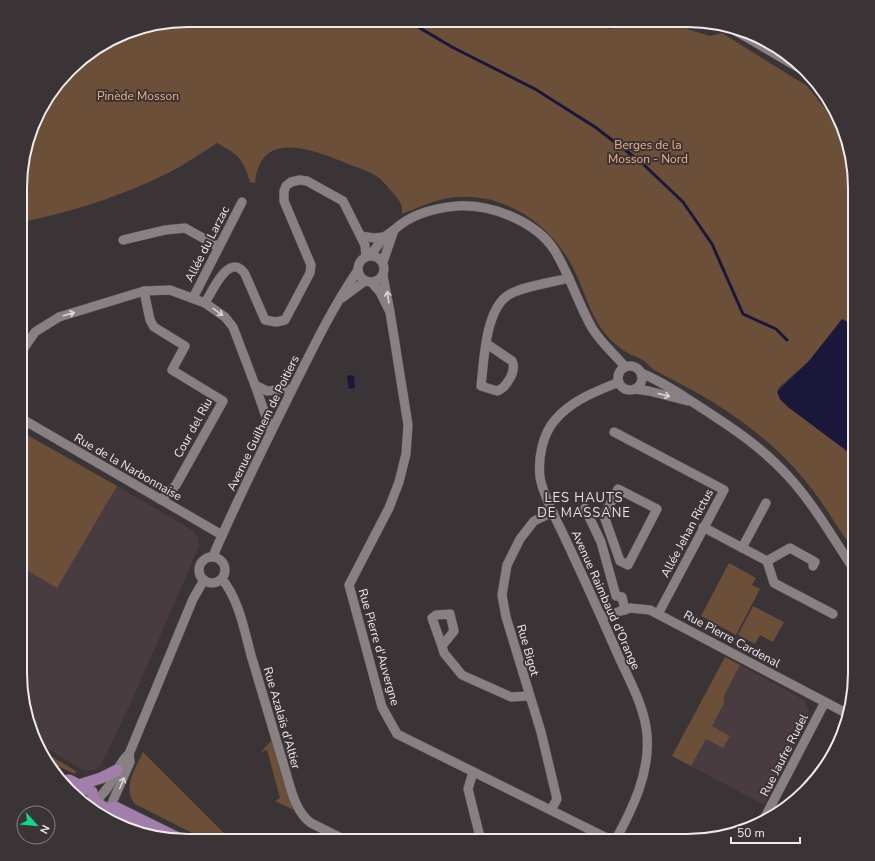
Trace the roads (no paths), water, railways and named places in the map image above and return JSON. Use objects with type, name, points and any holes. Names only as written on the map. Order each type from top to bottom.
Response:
[{"type":"main road","points":[[79,785],[102,778],[117,770]]},
{"type":"main road","points":[[68,780],[92,792],[91,802]]},
{"type":"main road","points":[[109,812],[115,807],[168,833]]},
{"type":"street","points":[[763,47],[781,57]]},
{"type":"street","points":[[205,303],[222,274],[227,270],[236,268],[243,270],[246,274],[265,320],[276,322],[285,320],[310,274],[311,265],[284,201],[284,191],[291,182],[300,180],[307,181],[343,201],[361,236],[368,256]]},
{"type":"street","name":"Allée du Larzac","points":[[194,298],[242,202]]},
{"type":"street","points":[[368,256],[378,257],[383,262],[385,269],[383,276],[376,282],[368,282],[360,276],[358,270],[360,262],[368,256],[384,237],[413,216],[445,207],[468,206],[487,207],[506,214],[527,225],[554,250],[569,278],[579,303],[596,334],[625,367]]},
{"type":"street","points":[[123,240],[165,230],[185,228],[220,247]]},
{"type":"street","points":[[383,262],[394,230]]},
{"type":"street","points":[[361,236],[374,238],[384,237]]},
{"type":"street","name":"Avenue Guilhem de Poitiers","points":[[213,556],[292,389],[337,301],[358,270]]},
{"type":"street","name":"Rue Pierre d'Auvergne","points":[[383,276],[408,425],[406,454],[399,482],[389,508],[349,586],[382,707],[397,734],[600,834]]},
{"type":"street","points":[[487,344],[512,361],[514,366],[513,372],[503,388],[497,391],[481,386],[489,325],[496,310],[507,296],[529,288],[569,278]]},
{"type":"street","name":"Avenue Guilhem de Poitiers","points":[[337,301],[368,282]]},
{"type":"street","name":"Rue Pierre d'Auvergne","points":[[368,282],[380,292],[390,312]]},
{"type":"street","points":[[27,344],[35,332],[59,317],[144,291],[170,290],[194,298],[205,303],[225,317],[233,327],[271,431]]},
{"type":"street","name":"Cour del Riu","points":[[144,291],[150,320],[154,327],[185,346],[172,370],[223,401],[176,485],[161,500]]},
{"type":"street","points":[[693,403],[649,391],[626,389],[619,382],[620,372],[625,367],[633,366],[641,373],[680,393],[747,438],[788,476],[813,509],[848,562]]},
{"type":"street","points":[[635,389],[642,380],[641,373]]},
{"type":"street","name":"Avenue Raimbaud d'Orange","points":[[618,834],[635,801],[643,777],[647,736],[643,714],[603,617],[553,512],[540,479],[540,462],[542,446],[554,421],[583,397],[619,382]]},
{"type":"street","points":[[255,385],[268,391],[292,389]]},
{"type":"street","name":"Rue de la Narbonnaise","points":[[27,422],[222,535]]},
{"type":"street","name":"Allée Jehan Rictus","points":[[614,432],[724,490],[658,614]]},
{"type":"street","points":[[618,489],[657,509],[628,565],[620,561],[604,516],[618,489]]},
{"type":"street","points":[[742,548],[766,503]]},
{"type":"street","points":[[585,508],[600,542],[616,596],[622,597],[625,610]]},
{"type":"street","name":"Rue Bigot","points":[[551,810],[557,798],[542,739],[506,617],[502,594],[506,565],[529,526],[540,517],[553,512]]},
{"type":"street","points":[[703,527],[768,561],[774,583],[833,614]]},
{"type":"street","points":[[768,561],[790,548],[815,562],[813,566]]},
{"type":"street","points":[[213,556],[224,563],[226,571],[222,579],[215,583],[204,580],[200,573],[200,565],[205,558],[213,556]]},
{"type":"street","name":"Rue Azalaïs d'Altier","points":[[222,579],[231,591],[238,611],[275,738],[297,804],[306,819],[333,834]]},
{"type":"street","points":[[92,803],[107,789],[123,759],[129,754],[193,599],[204,580]]},
{"type":"street","name":"Rue Pierre Cardenal","points":[[603,617],[625,610],[642,608],[658,614],[843,712]]},
{"type":"street","points":[[442,646],[444,653],[462,676],[511,697],[529,696]]},
{"type":"street","name":"Rue Jaufre Rudel","points":[[770,810],[825,702]]},
{"type":"street","points":[[108,812],[130,762],[129,754]]},
{"type":"street","points":[[473,772],[468,789],[479,834]]},
{"type":"waterway","points":[[418,27],[452,47],[535,89],[595,127],[642,163],[683,202],[712,244],[743,314],[776,329],[787,340]]},
{"type":"district","name":"LES HAUTS DE MASSANE","points":[[584,504]]},
{"type":"park label","name":"Pinède Mosson","points":[[138,96]]},
{"type":"park label","name":"Berges de la Mosson - Nord","points":[[648,152]]}]
